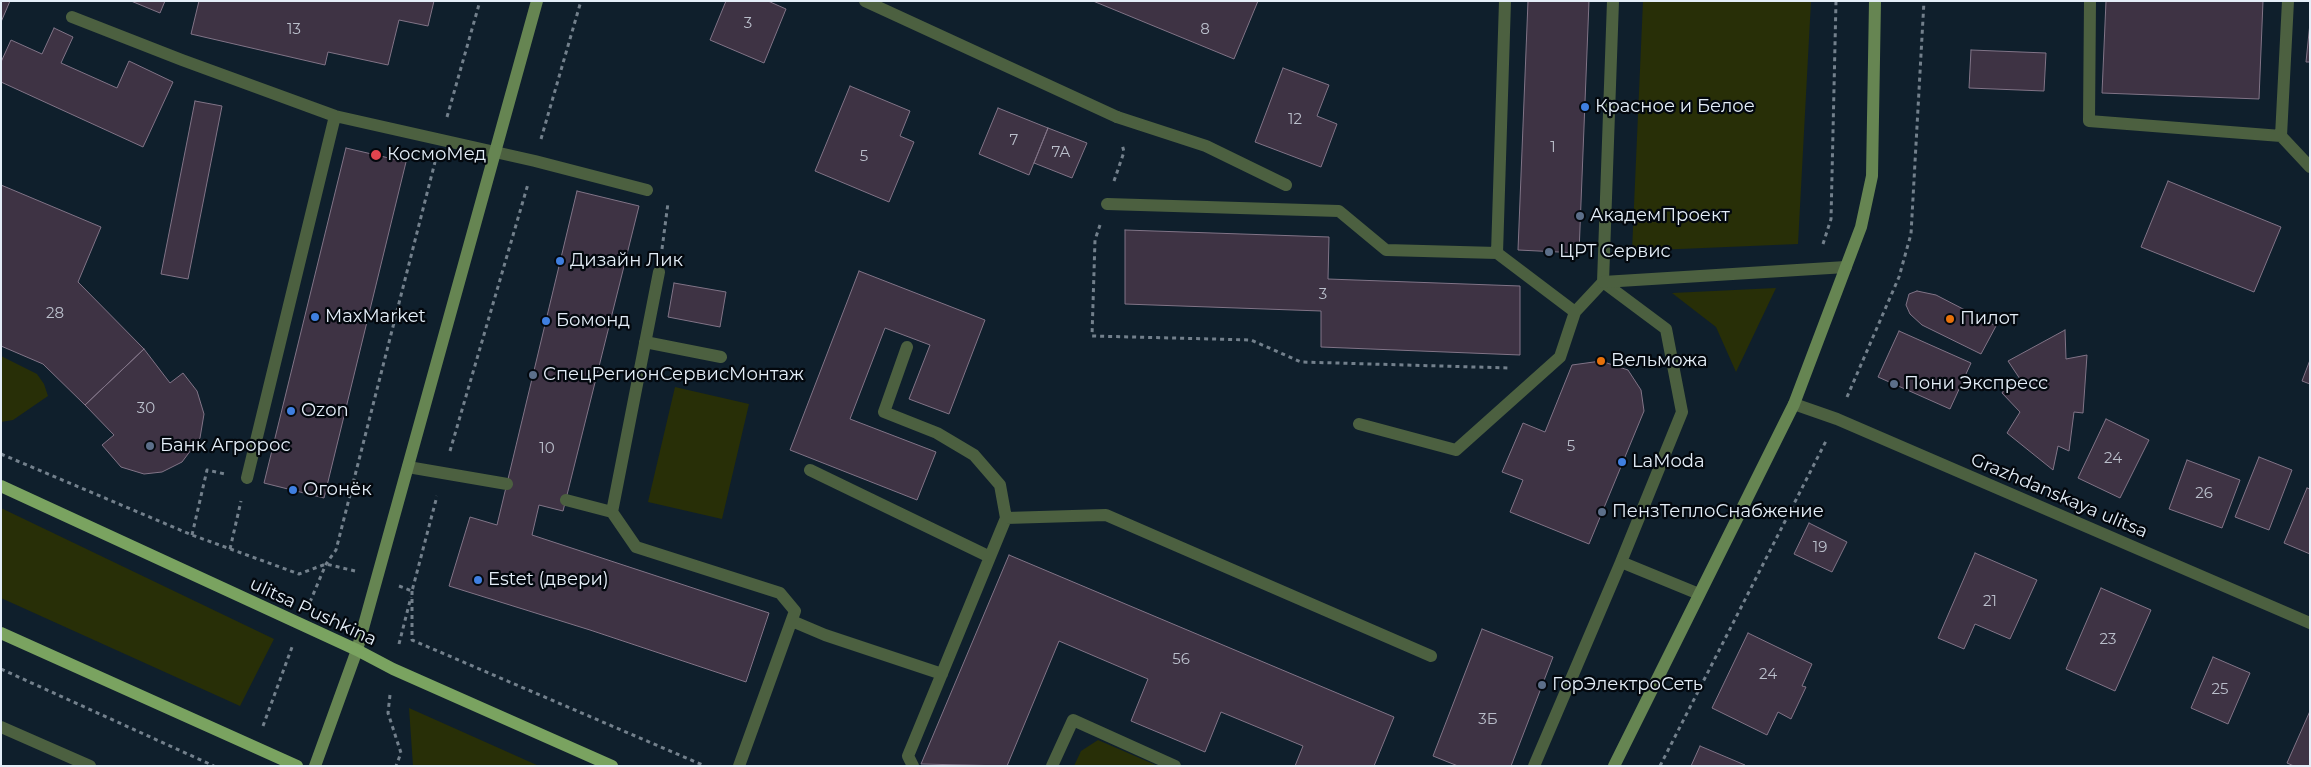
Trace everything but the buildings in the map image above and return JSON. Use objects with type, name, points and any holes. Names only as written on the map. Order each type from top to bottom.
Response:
[{"type":"main road","points":[[315,766],[358,650],[537,1]]},
{"type":"main road","points":[[1614,766],[1794,404],[1861,226],[1872,176],[1875,1]]},
{"type":"main road","name":"ulitsa Pushkina","points":[[1,486],[358,650],[393,669],[612,766]]},
{"type":"main road","points":[[1,633],[297,766]]},
{"type":"street","points":[[865,1],[1116,116],[1206,146],[1286,185]]},
{"type":"street","points":[[1497,253],[1505,1]]},
{"type":"street","points":[[1359,424],[1456,450],[1560,357],[1575,312],[1603,282],[1613,1]]},
{"type":"street","points":[[2090,1],[2089,121],[2281,136],[2310,167]]},
{"type":"street","points":[[2281,136],[2288,1]]},
{"type":"street","points":[[72,17],[335,116],[535,160],[647,190]]},
{"type":"street","points":[[247,478],[335,116]]},
{"type":"street","points":[[1107,204],[1339,211],[1386,250],[1497,253],[1575,312]]},
{"type":"street","points":[[1603,282],[1846,267]]},
{"type":"street","points":[[612,512],[659,272]]},
{"type":"street","points":[[1534,766],[1621,562],[1682,412],[1666,329],[1603,282]]},
{"type":"street","points":[[645,342],[720,357]]},
{"type":"street","points":[[907,347],[884,412],[937,433],[974,455],[1000,485],[1006,518],[908,756],[913,766]]},
{"type":"street","name":"Grazhdanskaya ulitsa","points":[[1794,404],[1837,419],[2310,623]]},
{"type":"street","points":[[408,467],[507,484]]},
{"type":"street","points":[[810,470],[990,556]]},
{"type":"street","points":[[566,500],[612,512],[636,547],[780,593],[795,611],[738,766]]},
{"type":"street","points":[[1006,518],[1106,515],[1432,656]]},
{"type":"street","points":[[1621,562],[1699,594]]},
{"type":"street","points":[[792,621],[825,635],[942,674]]},
{"type":"street","points":[[1052,766],[1073,720],[1175,766]]},
{"type":"street","points":[[1,726],[90,766]]},
{"type":"path","points":[[255,747],[300,624],[326,564],[336,550],[441,140],[480,1]]},
{"type":"path","points":[[581,1],[443,474],[412,592],[412,640],[705,766]]},
{"type":"path","points":[[1816,269],[1831,220],[1836,1]]},
{"type":"path","points":[[1116,116],[1124,152],[1095,240],[1092,336],[1251,340],[1301,362],[1512,368]]},
{"type":"path","points":[[647,190],[668,199],[659,272]]},
{"type":"path","points":[[1,454],[192,535],[299,574],[326,564],[378,577],[412,592]]},
{"type":"path","points":[[192,535],[207,470],[247,478],[230,549]]},
{"type":"path","points":[[1,669],[214,766]]},
{"type":"green space","points":[[1643,1],[1811,1],[1798,244],[1632,251]]},
{"type":"green space","points":[[1776,288],[1736,372],[1716,327],[1672,293]]},
{"type":"green space","points":[[1,356],[37,374],[44,384],[48,396],[13,420],[1,422]]},
{"type":"green space","points":[[675,387],[749,404],[722,519],[648,502]]},
{"type":"green space","points":[[1,508],[274,639],[240,706],[1,598]]},
{"type":"green space","points":[[409,708],[539,766],[413,766]]},
{"type":"green space","points":[[1098,740],[1158,766],[1074,766],[1081,751]]},
{"type":"place","name":"Красное и Белое","points":[[1585,107]]},
{"type":"place","name":"КосмоМед","points":[[376,155]]},
{"type":"place","name":"АкадемПроект","points":[[1580,216]]},
{"type":"place","name":"ЦРТ Сервис","points":[[1549,252]]},
{"type":"place","name":"Дизайн Лик","points":[[560,261]]},
{"type":"place","name":"MaxMarket","points":[[315,317]]},
{"type":"place","name":"Пилот","points":[[1950,319]]},
{"type":"place","name":"Бомонд","points":[[546,321]]},
{"type":"place","name":"Вельможа","points":[[1601,361]]},
{"type":"place","name":"СпецРегионСервисМонтаж","points":[[533,375]]},
{"type":"place","name":"Пони Экспресс","points":[[1894,384]]},
{"type":"place","name":"Ozon","points":[[291,411]]},
{"type":"place","name":"Банк Агророс","points":[[150,446]]},
{"type":"place","name":"LaModa","points":[[1622,462]]},
{"type":"place","name":"Огонёк","points":[[293,490]]},
{"type":"place","name":"ПензТеплоСнабжение","points":[[1602,512]]},
{"type":"place","name":"Estet (двери)","points":[[478,580]]},
{"type":"place","name":"ГорЭлектроСеть","points":[[1542,685]]}]
